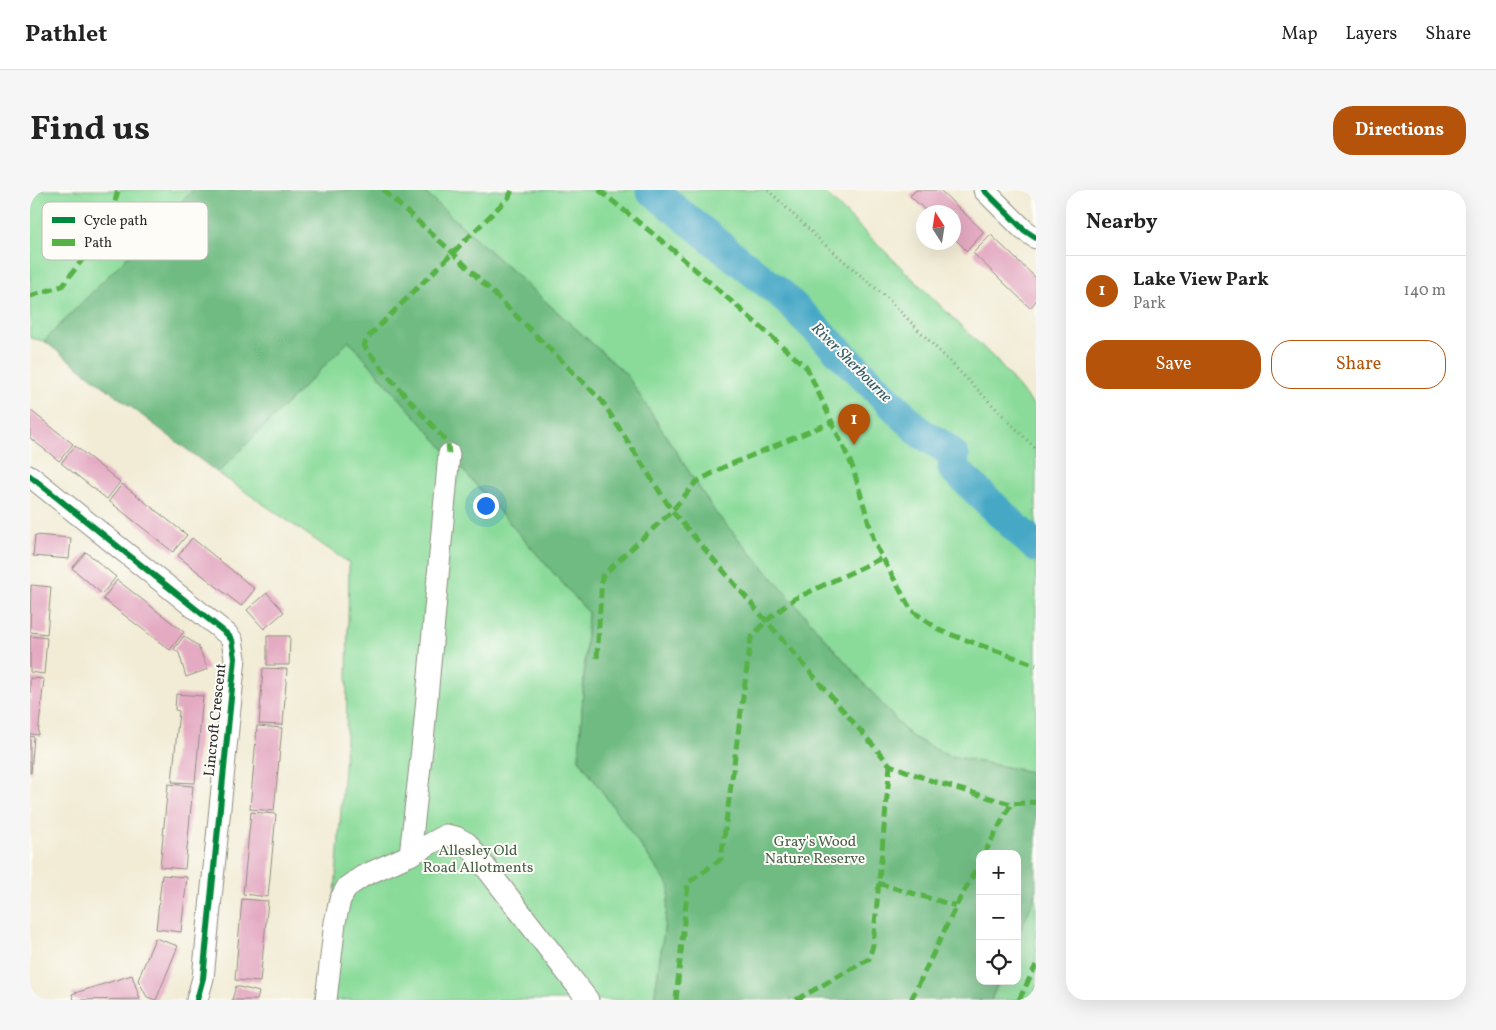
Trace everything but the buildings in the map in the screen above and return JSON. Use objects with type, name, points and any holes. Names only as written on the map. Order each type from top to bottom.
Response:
[{"type":"street","points":[[984,190],[1024,230],[1036,238]]},
{"type":"street","points":[[410,855],[424,731],[449,454]]},
{"type":"street","name":"Lincroft Crescent","points":[[30,476],[232,640],[235,658],[203,978],[197,1000]]},
{"type":"street","points":[[326,1000],[335,922],[340,900],[347,887],[363,876],[410,855],[446,835],[456,837],[467,843],[588,1000]]},
{"type":"path","points":[[768,190],[824,244],[885,296],[1036,449]]},
{"type":"green space","points":[[30,190],[193,190],[181,202],[42,202],[42,260],[124,260],[44,341],[30,338]]},
{"type":"green space","name":"Gray's Wood Nature Reserve","points":[[193,190],[422,190],[626,374],[715,512],[909,735],[946,755],[1036,773],[1036,894],[1021,929],[1021,850],[976,850],[976,985],[997,985],[991,1000],[654,1000],[670,887],[579,759],[588,612],[349,341],[218,473],[44,341],[124,260],[208,260],[208,202],[181,202]]},
{"type":"green space","points":[[422,190],[822,190],[996,360],[1036,408],[1036,773],[946,755],[909,735],[715,512],[626,374]]},
{"type":"green space","name":"Allesley Old Road Allotments","points":[[349,341],[588,612],[579,759],[670,887],[654,1000],[321,1000],[335,892],[346,740],[349,563],[218,473]]},
{"type":"green space","points":[[1036,894],[1036,1000],[991,1000],[997,985],[1021,985],[1021,929]]},
{"type":"waterway","name":"River Sherbourne","points":[[651,190],[782,295],[921,433],[950,452],[954,456],[953,468],[1036,547]]},
{"type":"marked path","points":[[115,202],[118,190]]},
{"type":"marked path","points":[[383,190],[453,253],[602,401],[672,511],[890,765],[935,782],[1011,804]]},
{"type":"marked path","points":[[449,454],[448,443],[394,383],[364,346],[366,339],[509,197],[512,190]]},
{"type":"marked path","points":[[599,190],[673,250],[807,368],[853,468],[875,544],[911,610],[941,631],[1036,665]]},
{"type":"marked path","points":[[30,296],[62,286],[82,260]]},
{"type":"marked path","points":[[597,658],[602,576],[672,511],[696,482],[724,467],[832,422]]},
{"type":"marked path","points":[[676,1000],[688,883],[721,859],[751,638],[766,621],[794,599],[882,558]]},
{"type":"marked path","points":[[796,1000],[869,959],[873,945],[890,765]]},
{"type":"marked path","points":[[986,850],[1011,804],[1036,802]]},
{"type":"marked path","points":[[911,1000],[956,906],[976,869]]},
{"type":"marked path","points":[[878,883],[956,906]]},
{"type":"marked path","points":[[1019,1000],[1036,965]]},
{"type":"cycle path","points":[[984,190],[1024,230],[1036,238]]},
{"type":"cycle path","points":[[30,476],[227,634],[232,640],[235,658],[203,978],[197,1000]]},
{"type":"place","name":"Lake View Park","points":[[854,445]]}]
